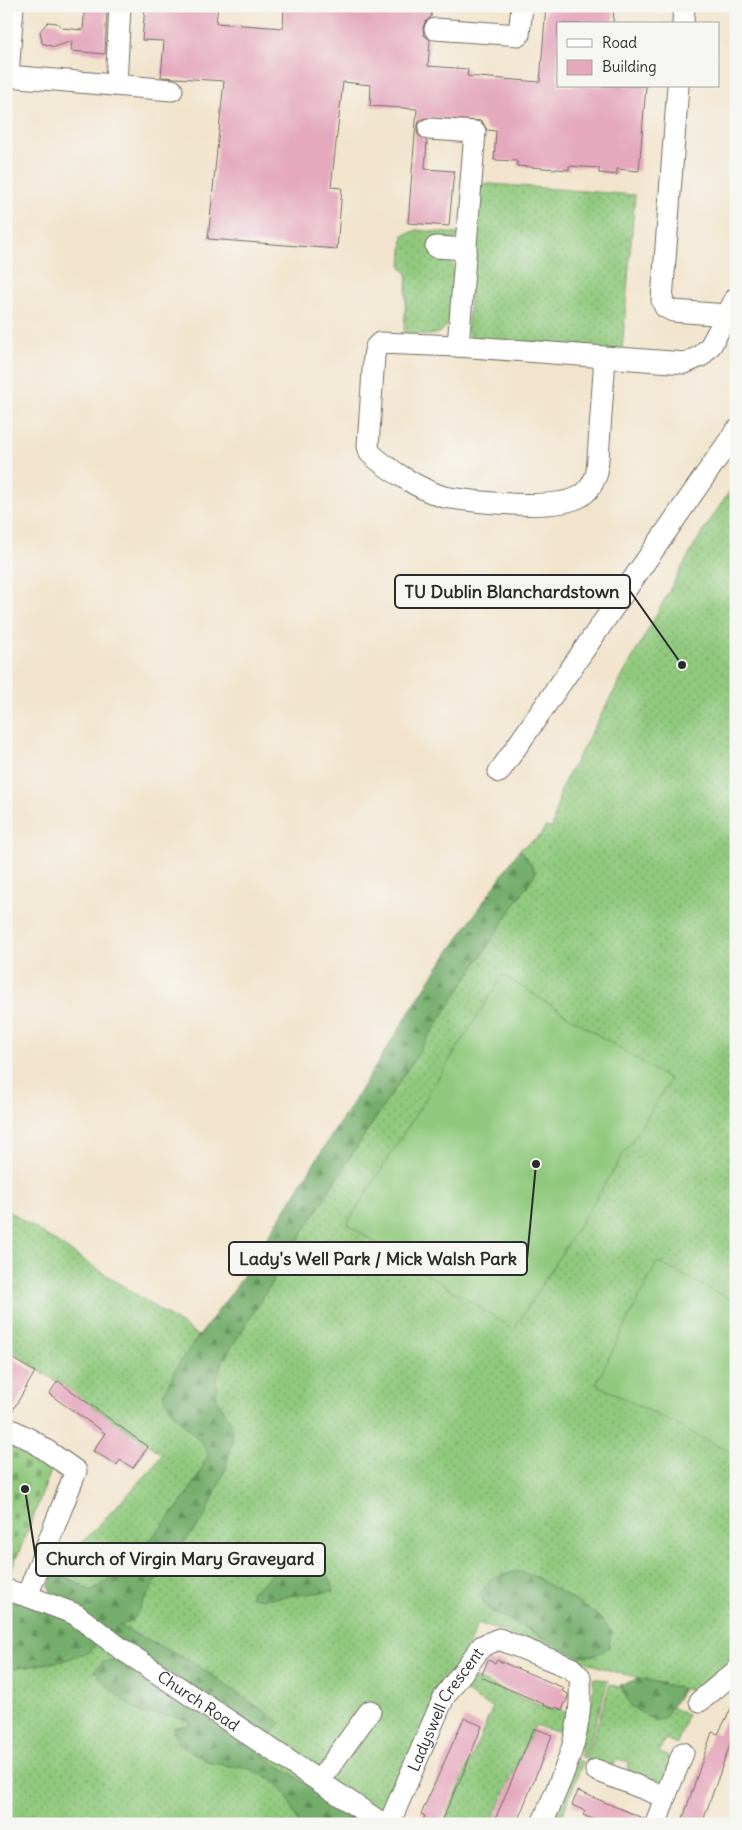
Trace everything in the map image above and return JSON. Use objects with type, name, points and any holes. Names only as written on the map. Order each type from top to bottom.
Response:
[{"type":"street","points":[[13,6],[8,76],[172,90]]},
{"type":"street","points":[[116,85],[120,6]]},
{"type":"street","points":[[435,29],[519,35],[522,6]]},
{"type":"street","points":[[683,22],[684,6]]},
{"type":"street","points":[[678,88],[662,300],[665,307],[673,311],[731,307]]},
{"type":"street","points":[[429,129],[475,132],[458,346]]},
{"type":"street","points":[[436,247],[466,249]]},
{"type":"street","points":[[604,357],[596,473],[591,486],[580,497],[546,505],[455,499],[433,494],[376,459],[370,453],[368,446],[376,347],[385,342],[458,346],[685,363],[701,356],[711,345],[731,307]]},
{"type":"street","points":[[500,772],[736,431]]},
{"type":"street","points":[[6,1426],[33,1441],[76,1471],[28,1596]]},
{"type":"street","name":"Church Road","points":[[6,1590],[28,1596],[75,1614],[120,1648],[320,1780],[383,1824]]},
{"type":"street","name":"Ladyswell Crescent","points":[[389,1824],[444,1697],[482,1646],[499,1639],[571,1668],[580,1677],[582,1706],[574,1747],[542,1824]]},
{"type":"street","points":[[700,1701],[736,1671]]},
{"type":"street","points":[[320,1780],[370,1711]]},
{"type":"street","points":[[656,1824],[683,1752]]},
{"type":"street","points":[[611,1770],[665,1797]]},
{"type":"green space","points":[[479,183],[635,195],[622,351],[472,340],[467,332]]},
{"type":"green space","points":[[417,230],[459,234],[443,255],[456,268],[452,315],[443,330],[431,335],[404,332],[407,274],[401,267],[403,235]]},
{"type":"green space","points":[[736,481],[736,1658],[692,1691],[611,1671],[478,1623],[392,1824],[6,1824],[6,1637],[85,1587],[60,1574],[52,1575],[155,1465],[162,1454],[6,1347],[6,1209],[199,1336],[179,1363],[173,1413],[203,1444],[209,1455],[199,1478],[159,1532],[134,1556],[161,1539],[222,1457],[191,1387],[530,863],[520,849],[540,836],[545,827],[552,828],[562,786],[695,544]]},
{"type":"green space","points":[[520,849],[536,872],[351,1156],[223,1361],[216,1382],[217,1400],[229,1418],[233,1439],[225,1470],[204,1518],[163,1569],[133,1620],[120,1626],[196,1664],[281,1723],[269,1737],[52,1596],[49,1585],[52,1575],[60,1574],[92,1591],[102,1585],[152,1538],[193,1485],[208,1455],[203,1444],[173,1413],[163,1395],[179,1363],[238,1284],[433,975]]},
{"type":"green space","points":[[503,975],[670,1080],[514,1329],[347,1224]]},
{"type":"green space","points":[[657,1262],[736,1302],[736,1455],[596,1384]]},
{"type":"green space","points":[[6,1434],[54,1464],[6,1580]]},
{"type":"green space","points":[[307,1557],[321,1567],[328,1575],[333,1591],[263,1599],[251,1597],[251,1592],[269,1577],[283,1559]]},
{"type":"green space","points":[[517,1571],[536,1577],[598,1616],[611,1631],[609,1647],[596,1655],[579,1656],[490,1610],[479,1595],[491,1579]]},
{"type":"green space","points":[[6,1598],[59,1616],[98,1641],[91,1651],[63,1661],[6,1670]]},
{"type":"green space","points":[[116,1659],[133,1668],[366,1824],[299,1824],[284,1790],[270,1778],[250,1769],[211,1763],[178,1744],[173,1728],[192,1724],[181,1718],[138,1711],[117,1694],[94,1670],[104,1662]]},
{"type":"green space","points":[[475,1678],[554,1711],[556,1708],[566,1713],[563,1731],[549,1730],[535,1725],[491,1824],[443,1824],[493,1707],[477,1700],[465,1690]]},
{"type":"green space","points":[[640,1678],[683,1689],[665,1717],[656,1721],[631,1707],[620,1685]]},
{"type":"green space","points":[[593,1679],[608,1681],[585,1758],[579,1756],[589,1702],[593,1702]]},
{"type":"green space","points":[[610,1684],[660,1701],[687,1715],[677,1744],[665,1739],[659,1752],[672,1759],[662,1786],[627,1773],[629,1762],[617,1759],[611,1768],[586,1761]]},
{"type":"green space","points":[[576,1760],[583,1762],[559,1824],[551,1824]]},
{"type":"building","points":[[85,6],[107,6],[105,54],[71,51],[72,41],[54,47],[42,43],[40,31],[48,22],[57,23],[62,28],[83,30]]},
{"type":"building","points":[[145,6],[218,6],[216,23],[283,28],[284,6],[432,6],[431,17],[425,22],[423,28],[424,35],[430,40],[428,66],[468,69],[467,76],[540,82],[546,6],[614,6],[613,22],[557,22],[557,88],[646,88],[639,171],[617,169],[617,175],[599,173],[599,168],[569,166],[569,170],[517,166],[517,161],[494,160],[496,131],[487,130],[482,121],[424,118],[419,122],[417,129],[418,135],[427,141],[425,169],[454,171],[449,226],[408,223],[417,109],[370,106],[371,85],[343,82],[331,187],[342,188],[337,249],[208,239],[224,81],[161,77],[164,41],[142,40]]},
{"type":"building","points":[[6,1355],[35,1372],[10,1415],[6,1415]]},
{"type":"building","points":[[58,1381],[148,1447],[133,1468],[120,1460],[117,1465],[93,1451],[105,1433],[49,1394]]},
{"type":"building","points":[[488,1660],[495,1663],[497,1660],[564,1688],[562,1691],[568,1694],[568,1697],[562,1710],[556,1707],[555,1709],[481,1677]]},
{"type":"building","points":[[736,1699],[736,1727],[702,1824],[681,1824],[712,1732],[718,1734]]},
{"type":"building","points":[[464,1718],[482,1726],[465,1769],[440,1824],[421,1824],[425,1816],[421,1814]]},
{"type":"building","points":[[534,1728],[552,1735],[522,1810],[516,1824],[493,1824]]},
{"type":"building","points":[[578,1791],[645,1819],[644,1824],[604,1824],[583,1815],[585,1811],[572,1805]]},
{"type":"place","name":"TU Dublin Blanchardstown","points":[[682,665]]},
{"type":"place","name":"Lady's Well Park / Mick Walsh Park","points":[[536,1164]]},
{"type":"place","name":"Church of Virgin Mary Graveyard","points":[[25,1489]]}]
